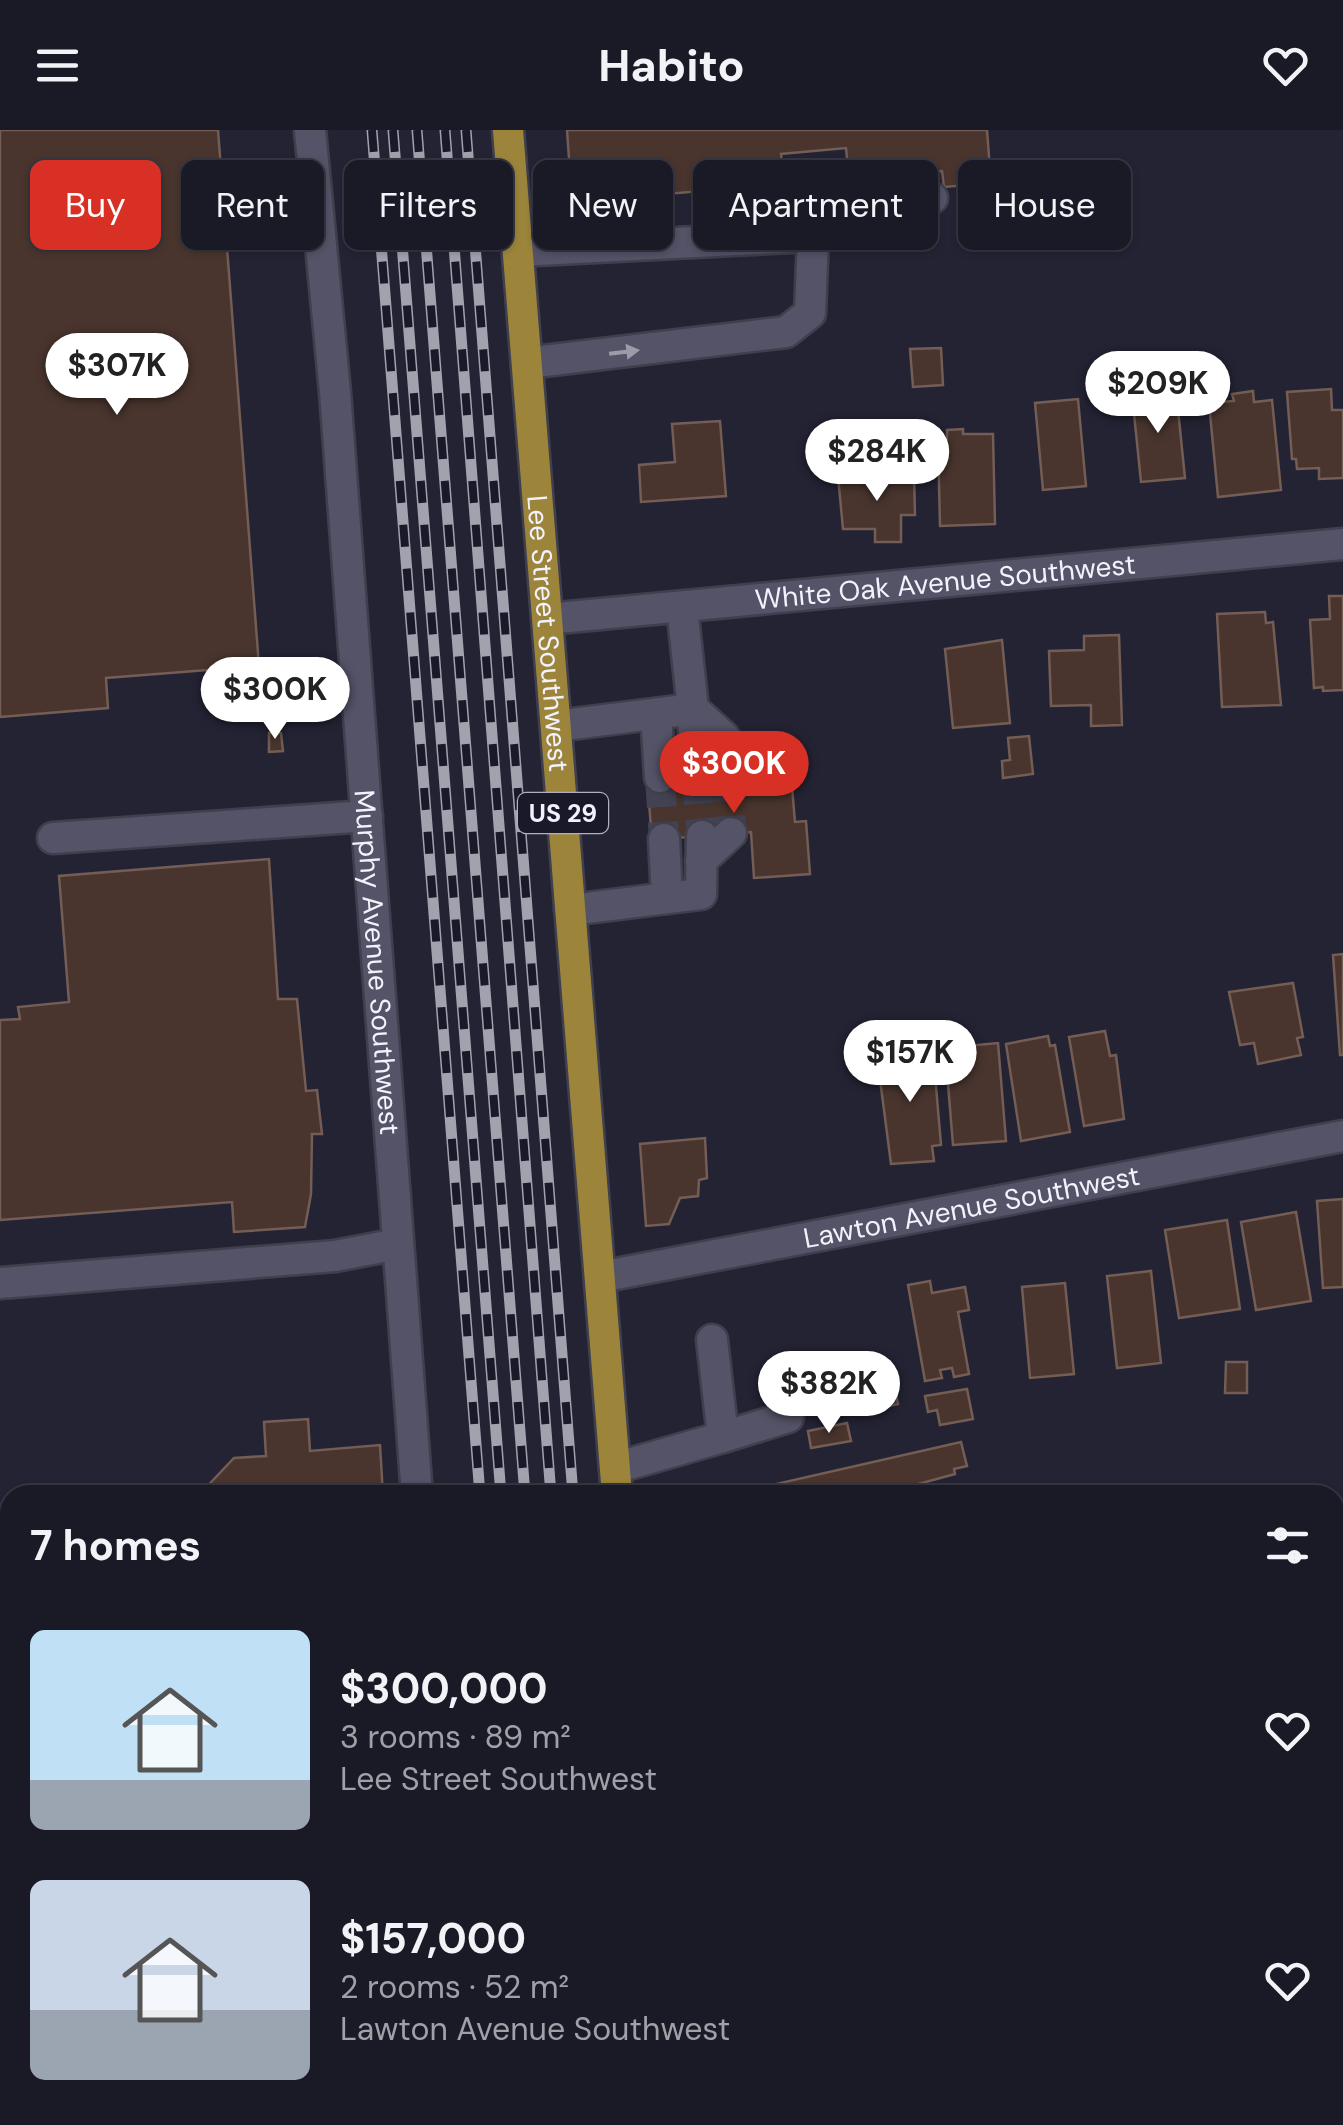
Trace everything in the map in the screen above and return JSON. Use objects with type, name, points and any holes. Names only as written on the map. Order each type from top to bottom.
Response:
[{"type":"main road","name":"Lee Street Southwest","points":[[508,130],[616,1482]]},
{"type":"street","name":"Murphy Avenue Southwest","points":[[310,130],[335,392],[416,1485]]},
{"type":"street","points":[[518,250],[693,242]]},
{"type":"street","points":[[527,363],[786,332],[810,313],[812,250]]},
{"type":"street","name":"White Oak Avenue Southwest","points":[[547,619],[1343,544]]},
{"type":"street","points":[[682,606],[696,774]]},
{"type":"street","points":[[556,726],[693,710],[724,737],[728,771]]},
{"type":"street","points":[[656,714],[660,777]]},
{"type":"street","points":[[54,838],[366,816]]},
{"type":"street","points":[[664,839],[667,898]]},
{"type":"street","points":[[570,910],[702,894],[711,843]]},
{"type":"street","name":"Lawton Avenue Southwest","points":[[600,1277],[1343,1136]]},
{"type":"street","points":[[0,1283],[335,1256],[398,1244]]},
{"type":"street","points":[[712,1340],[723,1436]]},
{"type":"street","points":[[616,1482],[723,1436],[788,1417]]},
{"type":"building","points":[[0,130],[218,130],[220,160],[181,160],[181,250],[227,250],[259,666],[106,678],[108,708],[0,717]]},
{"type":"building","points":[[567,130],[987,130],[989,160],[958,160],[958,186],[944,187],[938,160],[847,160],[846,148],[781,154],[782,160],[693,160],[693,192],[673,193],[673,160],[569,160]]},
{"type":"building","points":[[941,348],[943,385],[913,387],[910,349]]},
{"type":"building","points":[[1331,389],[1332,410],[1343,410],[1343,478],[1319,479],[1319,468],[1297,469],[1296,459],[1292,459],[1287,392]]},
{"type":"building","points":[[1176,390],[1185,478],[1141,482],[1132,394]]},
{"type":"building","points":[[1253,391],[1254,402],[1272,400],[1281,490],[1218,497],[1209,403],[1234,401],[1232,394]]},
{"type":"building","points":[[1078,399],[1086,486],[1043,490],[1035,403]]},
{"type":"building","points":[[720,421],[726,496],[641,502],[639,465],[675,462],[672,424]]},
{"type":"building","points":[[963,429],[963,434],[993,434],[995,524],[940,526],[938,439],[947,439],[947,430]]},
{"type":"building","points":[[914,474],[915,515],[901,515],[901,542],[875,542],[875,529],[843,529],[838,476]]},
{"type":"building","points":[[1329,596],[1343,596],[1343,690],[1323,691],[1323,687],[1314,688],[1310,620],[1330,619]]},
{"type":"building","points":[[1265,612],[1266,623],[1273,622],[1281,705],[1222,707],[1217,614]]},
{"type":"building","points":[[1119,635],[1122,725],[1091,726],[1091,705],[1051,706],[1049,651],[1084,650],[1084,636]]},
{"type":"building","points":[[1002,640],[1010,723],[953,728],[945,649]]},
{"type":"building","points":[[269,733],[281,733],[283,751],[269,752]]},
{"type":"building","points":[[1029,736],[1033,774],[1003,778],[1002,761],[1010,760],[1008,738]]},
{"type":"building","points":[[746,770],[746,778],[791,775],[795,822],[806,821],[810,874],[754,878],[751,832],[652,840],[647,778]]},
{"type":"building","points":[[269,859],[278,999],[297,999],[306,1091],[317,1090],[322,1134],[312,1134],[311,1194],[305,1227],[234,1232],[232,1202],[0,1220],[0,1020],[20,1019],[18,1007],[69,1002],[59,876]]},
{"type":"building","points":[[1343,954],[1343,1055],[1340,1055],[1333,955]]},
{"type":"building","points":[[1293,983],[1303,1037],[1297,1038],[1301,1055],[1258,1064],[1254,1043],[1240,1045],[1229,992]]},
{"type":"building","points":[[1105,1031],[1110,1056],[1116,1055],[1124,1119],[1084,1126],[1069,1037]]},
{"type":"building","points":[[1048,1036],[1050,1046],[1055,1045],[1070,1132],[1021,1141],[1006,1044]]},
{"type":"building","points":[[998,1043],[1006,1141],[953,1145],[945,1048]]},
{"type":"building","points":[[927,1044],[928,1064],[934,1063],[941,1145],[932,1146],[934,1161],[891,1164],[878,1064],[894,1062],[893,1047]]},
{"type":"building","points":[[705,1138],[707,1178],[699,1180],[698,1196],[680,1198],[669,1224],[646,1226],[640,1144]]},
{"type":"building","points":[[1343,1199],[1343,1287],[1323,1288],[1317,1201]]},
{"type":"building","points":[[1296,1212],[1311,1301],[1256,1310],[1241,1222]]},
{"type":"building","points":[[1227,1220],[1240,1309],[1179,1318],[1165,1230]]},
{"type":"building","points":[[1151,1271],[1161,1363],[1117,1368],[1107,1276]]},
{"type":"building","points":[[930,1281],[932,1293],[965,1287],[969,1310],[958,1312],[969,1374],[954,1377],[952,1368],[940,1370],[942,1378],[925,1381],[908,1285]]},
{"type":"building","points":[[1065,1283],[1074,1374],[1030,1378],[1022,1287]]},
{"type":"building","points":[[1226,1362],[1247,1362],[1247,1393],[1225,1393]]},
{"type":"building","points":[[890,1366],[898,1404],[860,1412],[852,1374]]},
{"type":"building","points":[[967,1389],[973,1419],[940,1425],[937,1410],[928,1412],[925,1396]]},
{"type":"building","points":[[308,1419],[310,1451],[380,1445],[382,1485],[208,1485],[234,1458],[266,1456],[264,1422]]},
{"type":"building","points":[[847,1423],[851,1441],[811,1448],[808,1431]]},
{"type":"building","points":[[961,1442],[967,1466],[954,1469],[955,1474],[915,1485],[772,1485]]},
{"type":"tunnel","points":[[728,771],[731,833]]},
{"type":"tunnel","points":[[696,774],[702,836]]},
{"type":"tunnel","points":[[660,777],[664,839]]},
{"type":"railway","points":[[372,130],[479,1485]]},
{"type":"railway","points":[[393,130],[500,1485]]},
{"type":"railway","points":[[417,130],[524,1485]]},
{"type":"railway","points":[[445,130],[550,1485]]},
{"type":"railway","points":[[466,130],[572,1485]]}]
